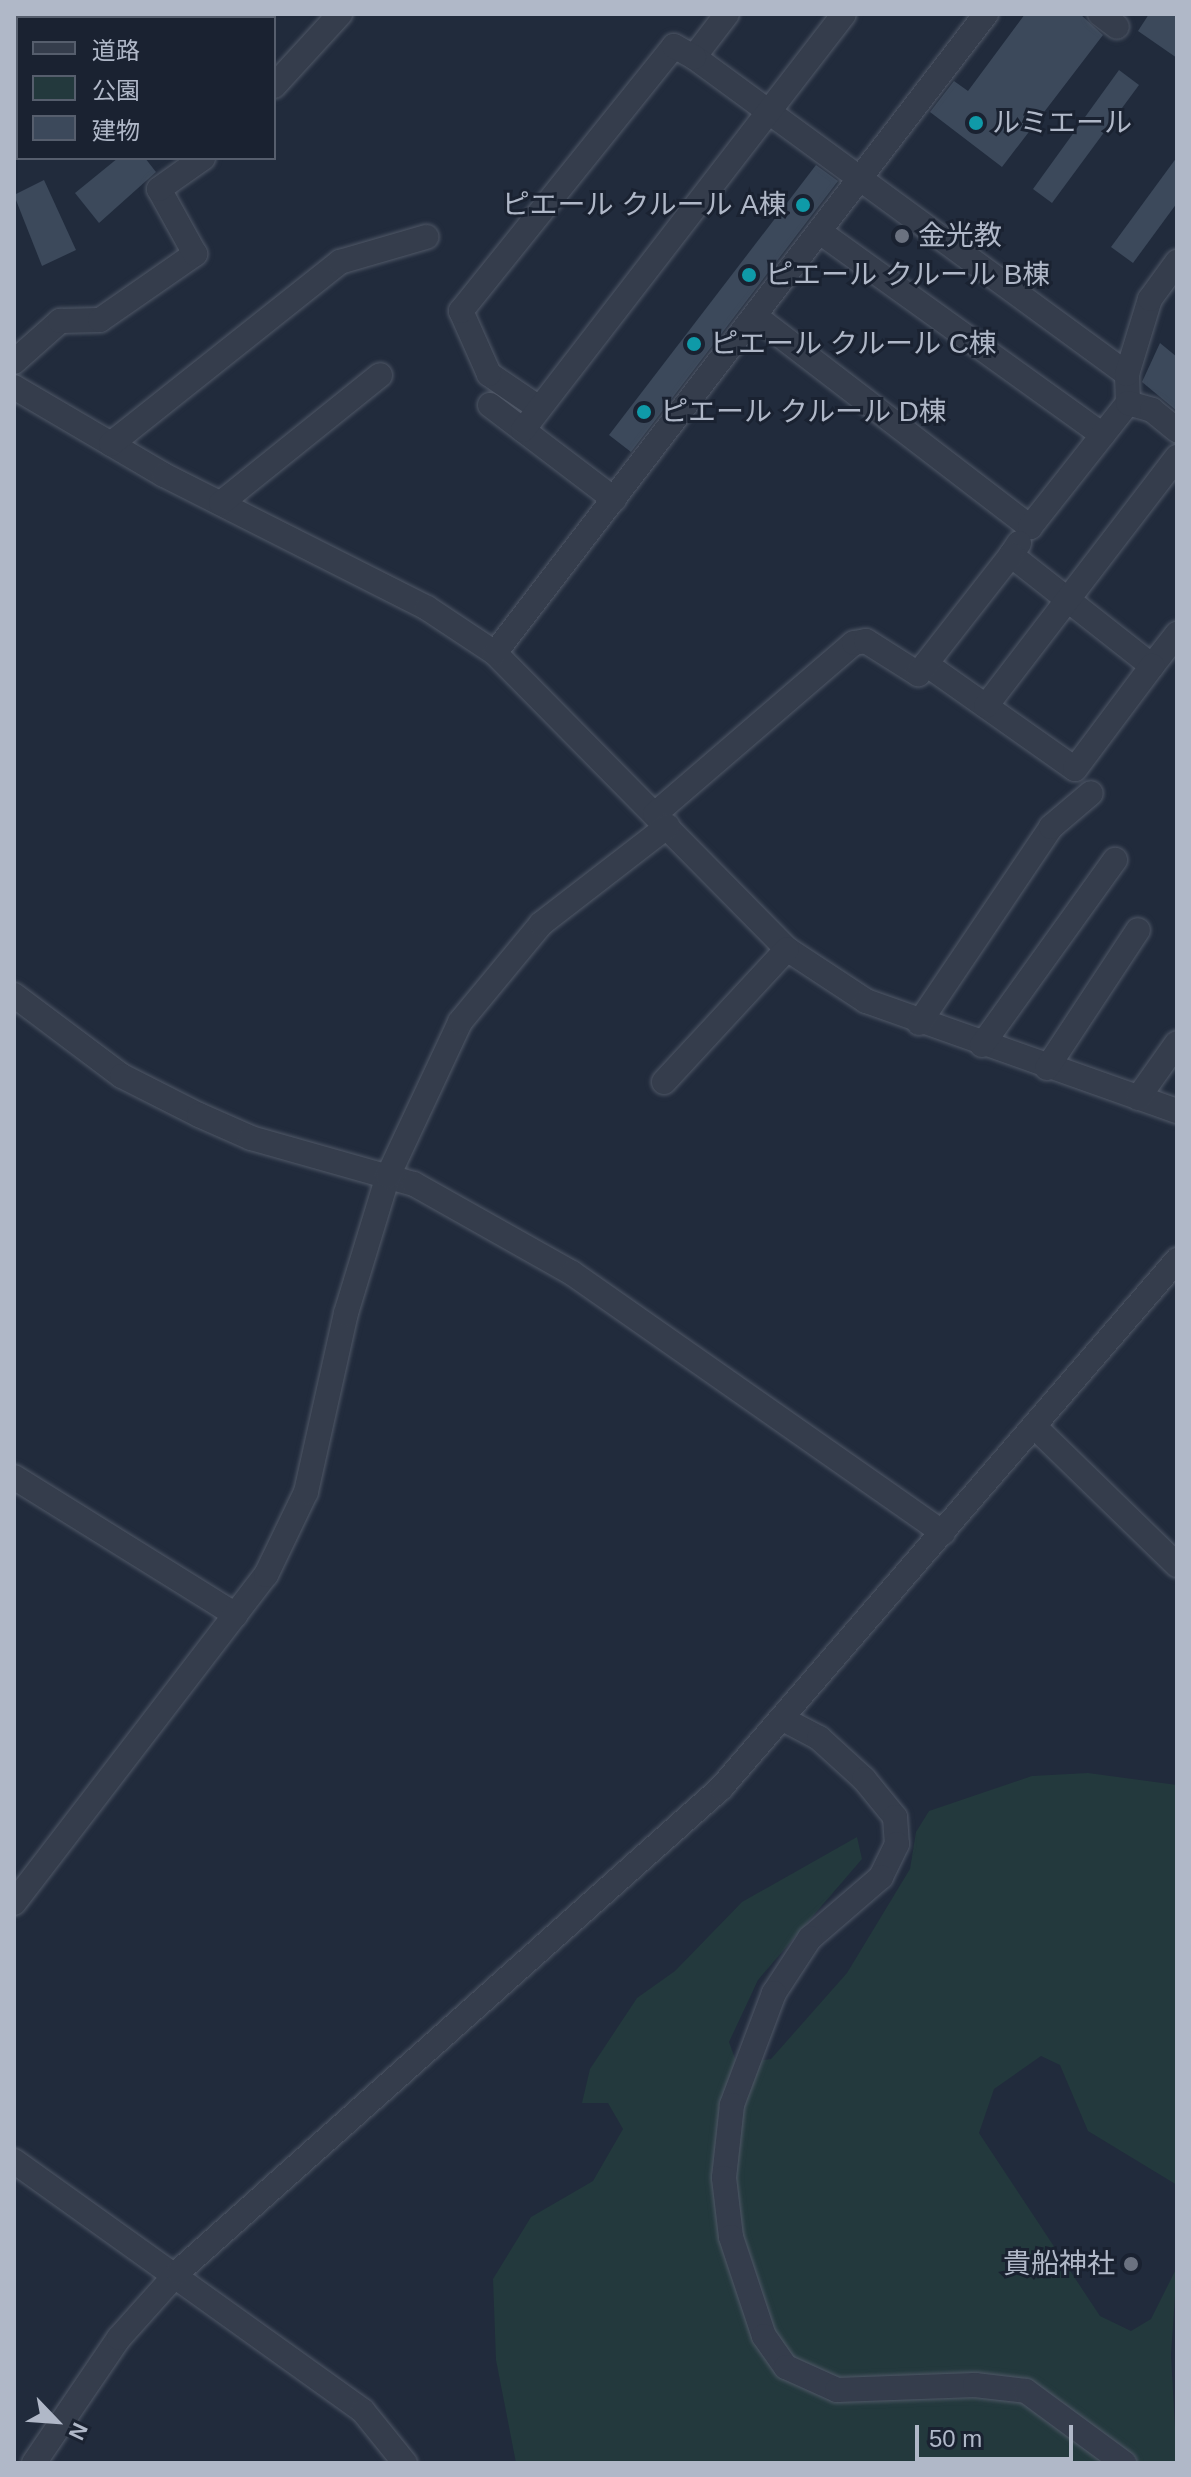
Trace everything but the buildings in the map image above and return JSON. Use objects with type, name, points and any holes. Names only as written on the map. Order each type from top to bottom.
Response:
[{"type":"street","points":[[276,84],[340,14]]},
{"type":"street","points":[[694,57],[727,14]]},
{"type":"street","points":[[523,430],[536,406],[844,14]]},
{"type":"street","points":[[495,653],[986,14]]},
{"type":"street","points":[[536,406],[489,374],[461,311],[674,46],[694,57],[1127,374]]},
{"type":"street","points":[[14,362],[60,321],[100,320],[195,254],[159,189],[200,160]]},
{"type":"street","points":[[820,232],[1103,435]]},
{"type":"street","points":[[111,444],[340,262],[426,237]]},
{"type":"street","points":[[14,1903],[266,1575],[306,1492],[346,1313],[388,1176],[460,1022],[495,975],[569,898],[618,870],[662,820],[854,643],[866,641],[918,674],[1128,403],[1127,374],[1150,299],[1177,262]]},
{"type":"street","points":[[755,316],[1030,527]]},
{"type":"street","points":[[221,503],[380,375]]},
{"type":"street","points":[[14,387],[221,503],[427,608],[495,653],[787,949],[866,1001],[919,1023],[1177,1111]]},
{"type":"street","points":[[1128,403],[1152,410],[1177,430]]},
{"type":"street","points":[[490,405],[614,499]]},
{"type":"street","points":[[986,706],[1177,457]]},
{"type":"street","points":[[1011,555],[1152,666]]},
{"type":"street","points":[[926,664],[1075,769],[1177,634]]},
{"type":"street","points":[[919,1023],[1051,827],[1091,793]]},
{"type":"street","points":[[982,1045],[1115,860]]},
{"type":"street","points":[[1047,1068],[1138,930]]},
{"type":"street","points":[[664,1082],[787,949]]},
{"type":"street","points":[[14,995],[122,1076],[199,1115],[251,1138],[388,1176],[572,1273],[943,1533]]},
{"type":"street","points":[[1138,1098],[1177,1043]]},
{"type":"street","points":[[34,2463],[119,2338],[178,2272],[682,1825],[783,1719],[1177,1260]]},
{"type":"street","points":[[1035,1427],[1177,1565]]},
{"type":"street","points":[[14,1477],[236,1615]]},
{"type":"street","points":[[783,1719],[819,1738],[864,1779],[895,1817],[897,1844],[881,1877],[810,1938],[774,1993],[732,2105],[724,2178],[731,2237],[764,2336],[786,2367],[837,2390],[975,2385],[1026,2391],[1124,2463]]},
{"type":"street","points":[[14,2161],[178,2272],[281,2358],[363,2411],[405,2463]]},
{"type":"green space","points":[[1088,1773],[1177,1785],[1177,2185],[1088,2131],[1060,2065],[1041,2056],[994,2089],[979,2133],[1100,2316],[1131,2331],[1151,2319],[1177,2267],[1171,2355],[1177,2463],[516,2463],[496,2360],[493,2279],[531,2217],[593,2181],[623,2129],[608,2103],[582,2103],[590,2069],[637,1998],[675,1971],[742,1902],[857,1837],[862,1859],[758,1980],[729,2042],[737,2064],[771,2059],[847,1973],[910,1869],[916,1832],[929,1811],[1032,1776]]},
{"type":"place","name":"ルミエール","points":[[976,123]]},
{"type":"place","name":"ピエール クルール A棟","points":[[803,205]]},
{"type":"place","name":"金光教","points":[[902,236]]},
{"type":"place","name":"ピエール クルール B棟","points":[[749,275]]},
{"type":"place","name":"ピエール クルール C棟","points":[[694,344]]},
{"type":"place","name":"ピエール クルール D棟","points":[[644,412]]},
{"type":"place","name":"貴船神社","points":[[1131,2264]]}]
